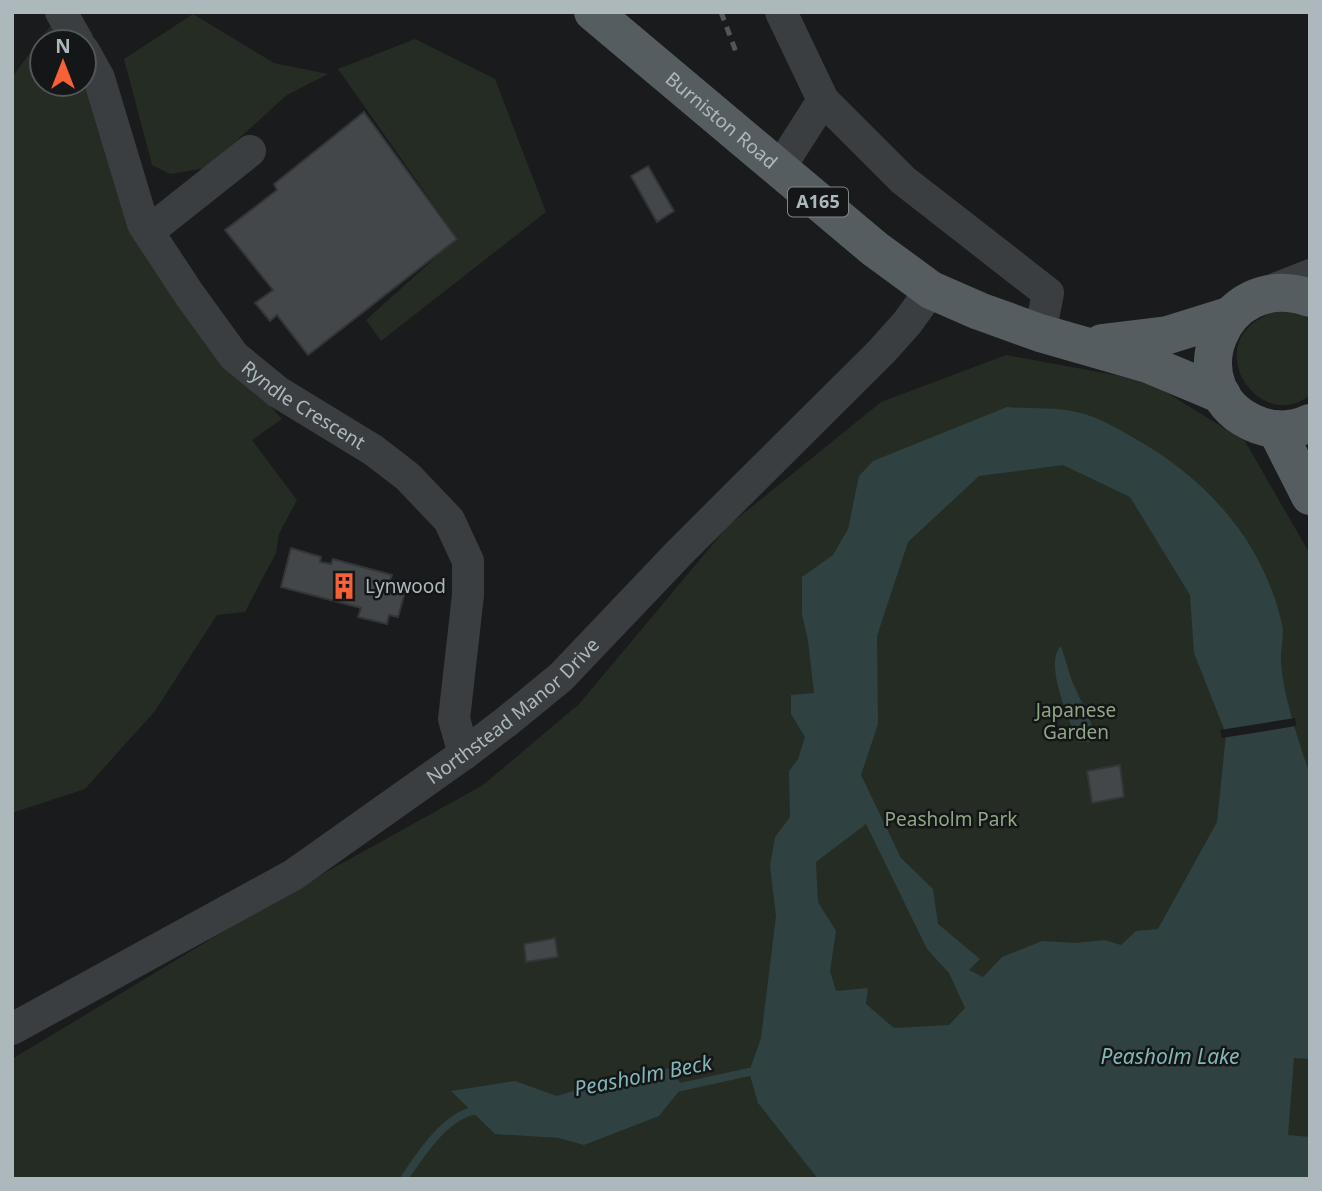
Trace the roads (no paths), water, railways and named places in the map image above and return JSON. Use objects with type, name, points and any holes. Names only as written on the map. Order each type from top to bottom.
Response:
[{"type":"main road","name":"Burniston Road","points":[[593,12],[875,249],[931,290],[979,311],[1056,338],[1149,364],[1222,395]]},
{"type":"main road","points":[[1264,294],[1296,293],[1310,298]]},
{"type":"main road","name":"A165","points":[[1229,316],[1251,299],[1264,294]]},
{"type":"main road","name":"Burniston Road","points":[[1056,338],[1104,344],[1147,339],[1199,327],[1229,316]]},
{"type":"main road","points":[[1222,395],[1213,369],[1213,355],[1221,328],[1229,316]]},
{"type":"main road","name":"A165","points":[[1222,395],[1230,406],[1250,422],[1293,426],[1310,496]]},
{"type":"street","points":[[61,12],[70,28]]},
{"type":"street","points":[[781,12],[823,100],[903,180],[1048,293],[1056,338]]},
{"type":"street","name":"Ryndle Crescent","points":[[98,76],[143,224],[188,294],[234,356],[278,392],[373,450],[394,466],[449,520],[468,561],[468,595],[454,719],[464,754]]},
{"type":"street","points":[[779,169],[823,100]]},
{"type":"street","points":[[148,232],[250,151]]},
{"type":"street","points":[[1264,294],[1310,275]]},
{"type":"street","name":"Northstead Manor Drive","points":[[12,1029],[293,875],[464,754],[561,677],[681,551],[882,351],[931,290]]},
{"type":"water","name":"Peasholm Lake","points":[[1007,407],[1076,412],[1099,419],[1161,454],[1208,493],[1246,539],[1273,594],[1282,624],[1281,661],[1285,689],[1310,775],[1310,1059],[1294,1058],[1288,1135],[1310,1137],[1310,1179],[818,1179],[758,1103],[749,1072],[761,1038],[776,916],[770,866],[775,837],[790,817],[789,771],[798,759],[805,737],[791,714],[791,695],[814,693],[802,614],[802,577],[833,555],[848,529],[859,476],[873,461]],"holes":[[[1063,465],[1130,497],[1190,595],[1194,653],[1226,734],[1217,822],[1158,929],[1136,931],[1121,945],[1104,940],[1075,943],[1042,941],[1002,957],[983,977],[969,970],[980,959],[938,924],[933,889],[901,858],[861,775],[878,724],[877,636],[908,542],[979,476]],[[866,824],[927,949],[949,973],[965,1008],[949,1025],[894,1028],[866,1004],[868,988],[836,991],[830,971],[836,931],[818,902],[816,862]]]},
{"type":"water","points":[[1061,646],[1072,681],[1093,727],[1090,742],[1078,742],[1064,707],[1055,666],[1056,654]]},
{"type":"water","points":[[668,1068],[683,1086],[659,1116],[584,1145],[559,1138],[495,1134],[451,1091],[515,1081],[557,1096],[592,1085],[626,1085]]},
{"type":"waterway","name":"Peasholm Beck","points":[[676,1088],[749,1072]]},
{"type":"waterway","name":"Peasholm Beck","points":[[404,1179],[446,1126],[468,1112],[480,1110]]},
{"type":"railway","points":[[721,12],[736,52]]},
{"type":"place","name":"Lynwood","points":[[344,586]]},
{"type":"park label","name":"Japanese Garden","points":[[1076,721]]},
{"type":"park label","name":"Peasholm Park","points":[[951,819]]}]
